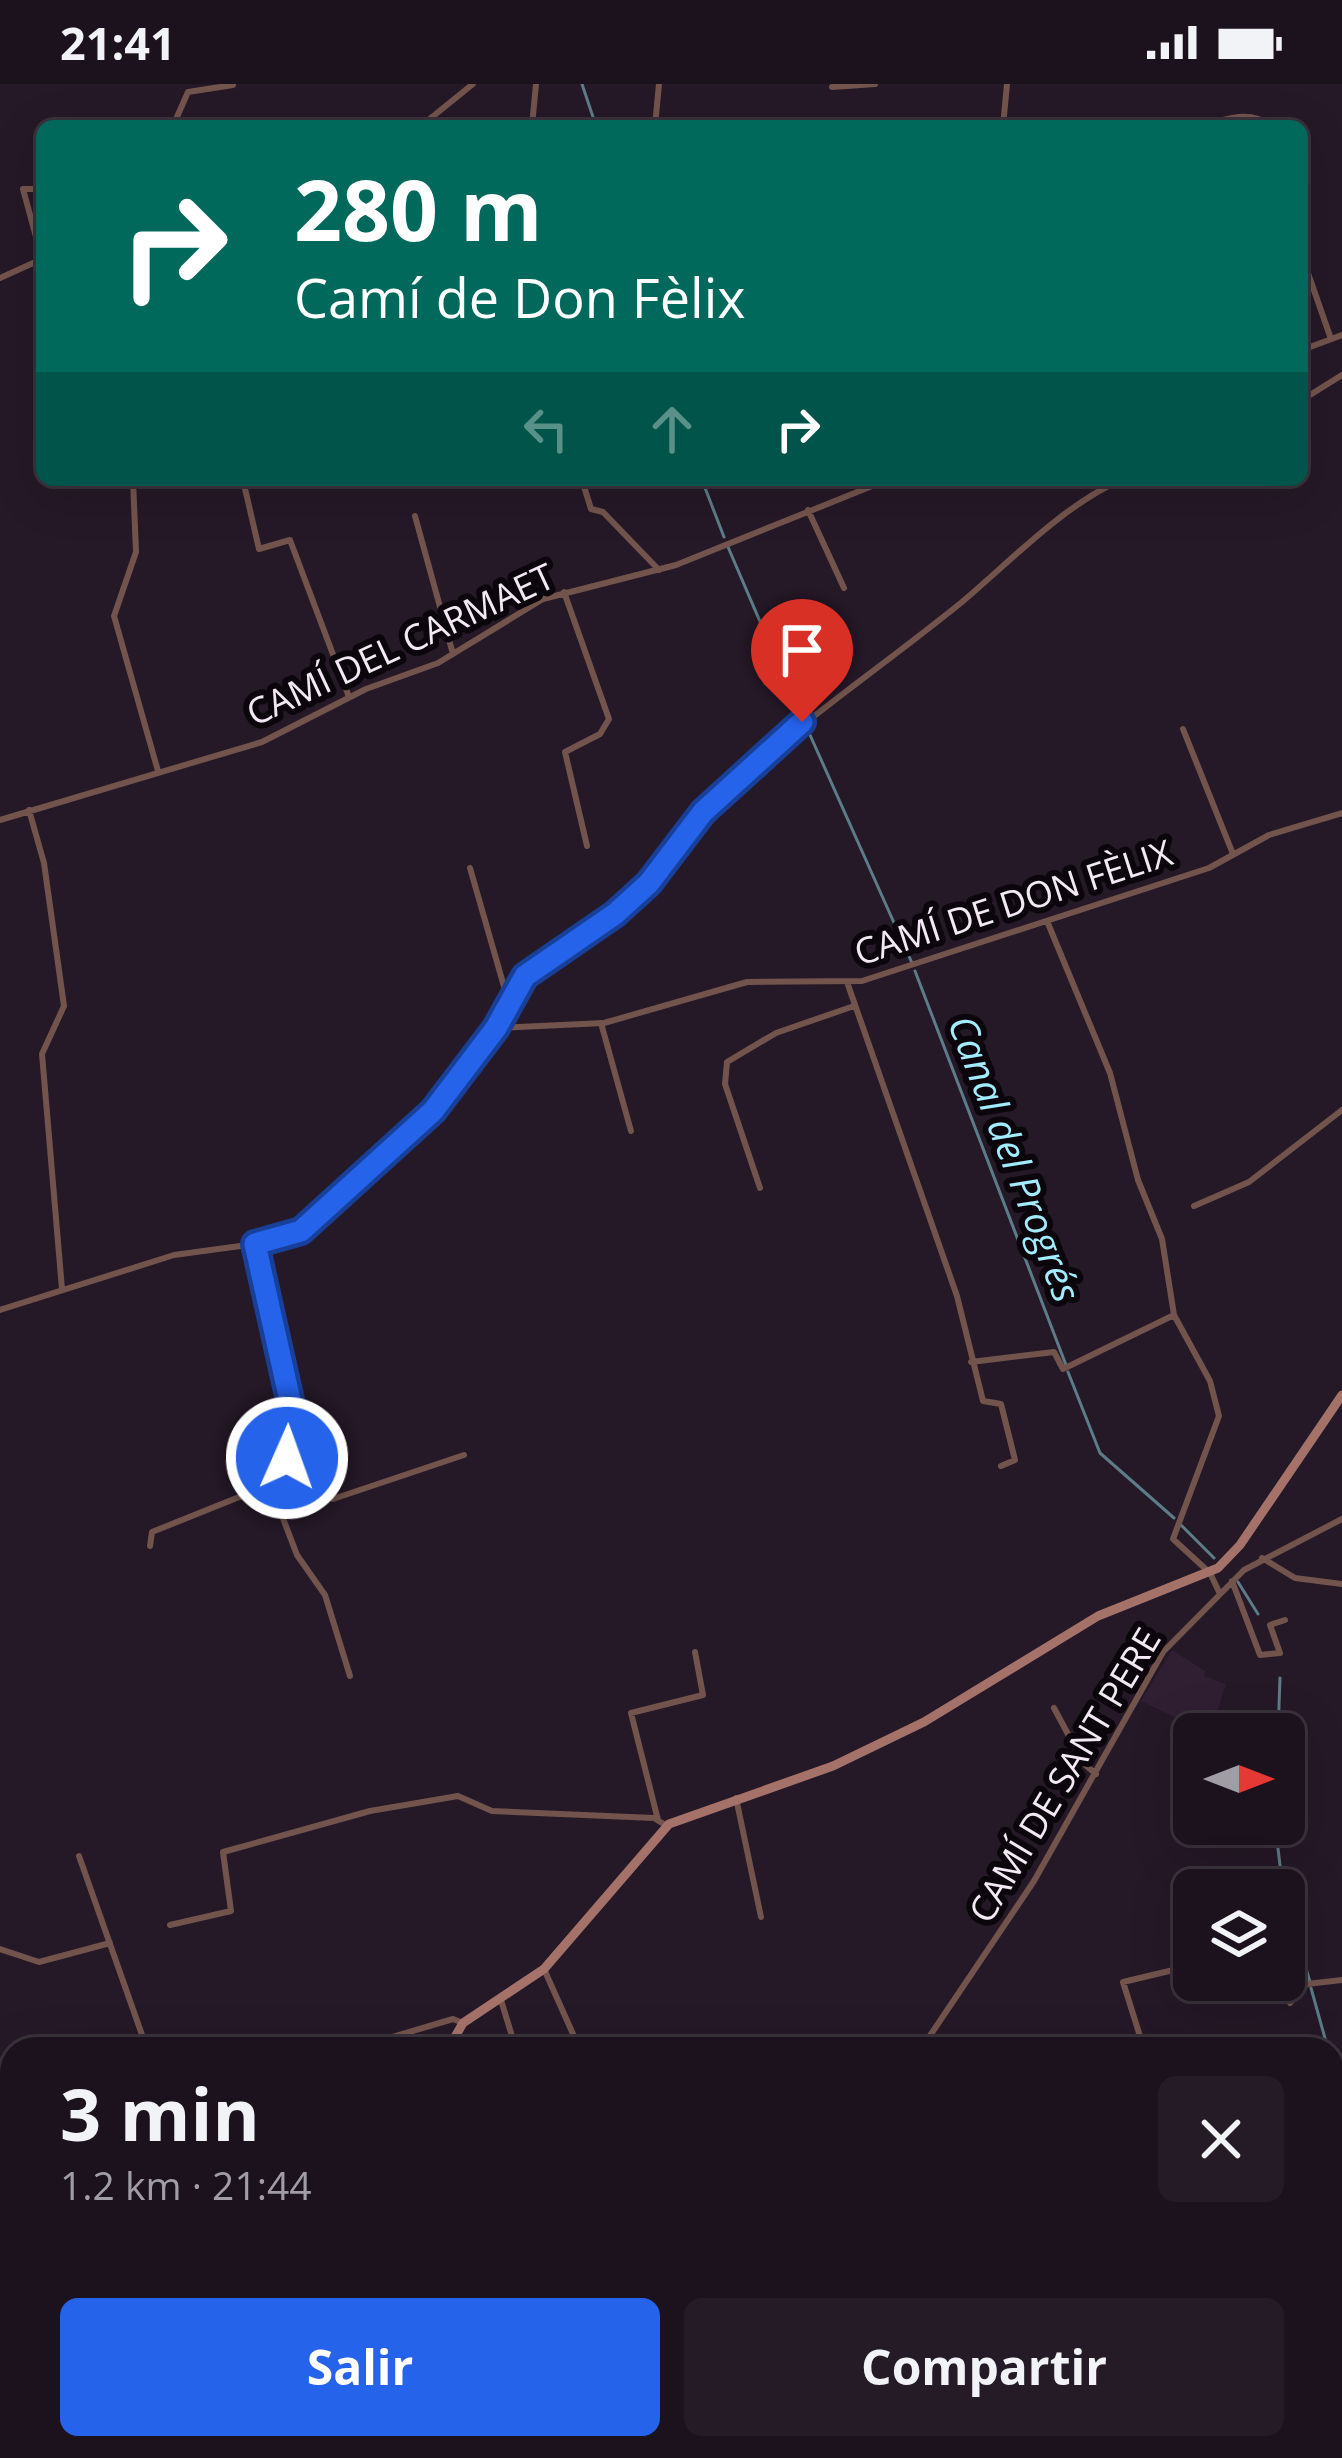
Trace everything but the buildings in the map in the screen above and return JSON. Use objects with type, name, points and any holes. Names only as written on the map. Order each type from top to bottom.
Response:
[{"type":"main road","points":[[455,2037],[463,2023],[544,1970],[662,1823],[833,1766],[906,1732],[1098,1616],[1210,1573],[1240,1546],[1342,1395]]},
{"type":"street","points":[[428,120],[473,84]]},
{"type":"street","points":[[533,120],[536,84]]},
{"type":"street","points":[[656,120],[659,84]]},
{"type":"street","points":[[832,88],[875,84]]},
{"type":"street","points":[[1004,120],[1007,84]]},
{"type":"street","points":[[175,120],[188,92],[233,85]]},
{"type":"street","points":[[1225,120],[1264,120]]},
{"type":"street","points":[[36,189],[23,189],[36,237]]},
{"type":"street","points":[[0,278],[36,262]]},
{"type":"street","points":[[1308,273],[1331,339]]},
{"type":"street","points":[[1308,348],[1342,335]]},
{"type":"street","points":[[1308,396],[1342,375]]},
{"type":"street","points":[[134,486],[136,552],[114,616],[158,771]]},
{"type":"street","points":[[244,486],[259,549],[290,541],[349,698]]},
{"type":"street","points":[[584,486],[591,509],[603,512],[659,570]]},
{"type":"street","name":"CAMÍ DEL CARMAET","points":[[0,820],[262,742],[453,654],[500,620],[564,592],[659,570],[871,486]]},
{"type":"street","points":[[0,1310],[174,1255],[255,1244],[301,1231],[433,1111],[496,1028],[525,976],[615,914],[649,883],[703,812],[802,722],[862,682],[1064,514],[1110,486]]},
{"type":"street","points":[[808,509],[844,588]]},
{"type":"street","points":[[415,516],[453,654]]},
{"type":"street","points":[[564,592],[609,719],[600,734],[565,752],[587,846]]},
{"type":"street","points":[[1183,729],[1233,855]]},
{"type":"street","points":[[29,810],[44,863],[64,1006],[42,1054],[62,1290]]},
{"type":"street","name":"CAMÍ DE DON FÈLIX","points":[[496,1028],[601,1023],[747,982],[847,982],[1209,868],[1269,835],[1342,813]]},
{"type":"street","points":[[470,868],[508,1000]]},
{"type":"street","points":[[1047,920],[1110,1073],[1138,1180],[1162,1239],[1174,1315],[1210,1381],[1219,1416],[1173,1539],[1210,1573],[1220,1594]]},
{"type":"street","points":[[847,982],[957,1296],[983,1401],[1001,1404],[1015,1460],[1001,1466]]},
{"type":"street","points":[[760,1188],[725,1084],[727,1062],[776,1034],[854,1006]]},
{"type":"street","points":[[601,1023],[631,1131]]},
{"type":"street","points":[[1194,1206],[1249,1182],[1342,1110]]},
{"type":"street","points":[[255,1244],[298,1436],[333,1499],[464,1455]]},
{"type":"street","points":[[971,1362],[1054,1352],[1063,1370],[1174,1315]]},
{"type":"street","points":[[298,1436],[276,1482],[280,1515],[297,1555],[326,1595],[350,1676]]},
{"type":"street","points":[[150,1546],[152,1532],[276,1482]]},
{"type":"street","name":"CAMÍ DE SANT PERE","points":[[929,2037],[1034,1881],[1163,1652],[1232,1581],[1262,1558],[1342,1519]]},
{"type":"street","points":[[1262,1558],[1295,1578],[1342,1584]]},
{"type":"street","points":[[1232,1581],[1260,1655],[1280,1653],[1270,1625],[1286,1620]]},
{"type":"street","points":[[170,1925],[231,1910],[223,1852],[370,1811],[458,1796],[492,1811],[662,1823],[631,1712],[703,1695],[695,1652]]},
{"type":"street","points":[[1054,1708],[1084,1764],[1096,1774]]},
{"type":"street","points":[[736,1798],[761,1918]]},
{"type":"street","points":[[79,1856],[143,2037]]},
{"type":"street","points":[[0,1949],[39,1962],[110,1943]]},
{"type":"street","points":[[1140,2037],[1123,1982],[1173,1969]]},
{"type":"street","points":[[544,1970],[572,2037]]},
{"type":"street","points":[[1290,2003],[1307,1984],[1342,1980]]},
{"type":"street","points":[[500,1997],[512,2037]]},
{"type":"street","points":[[391,2037],[453,2018],[463,2023]]},
{"type":"shaded area","points":[[1172,1650],[1205,1671],[1204,1676],[1226,1684],[1217,1713],[1173,1716],[1141,1701]]},
{"type":"waterway","name":"Canal del Progrés","points":[[582,84],[594,120]]},
{"type":"waterway","name":"Canal del Progrés","points":[[704,486],[724,537]]},
{"type":"waterway","name":"Canal del Progrés","points":[[728,547],[801,717]]},
{"type":"waterway","name":"Canal del Progrés","points":[[806,726],[912,963]]},
{"type":"waterway","name":"Canal del Progrés","points":[[915,971],[1066,1365]]},
{"type":"waterway","name":"Canal del Progrés","points":[[1068,1372],[1100,1453],[1174,1518]]},
{"type":"waterway","name":"Canal del Progrés","points":[[1180,1524],[1214,1558]]},
{"type":"waterway","name":"Canal del Progrés","points":[[1238,1582],[1258,1614]]},
{"type":"waterway","name":"Canal del Progrés","points":[[1279,1713],[1280,1678]]},
{"type":"waterway","name":"Canal del Progrés","points":[[1278,1845],[1280,1869]]},
{"type":"waterway","name":"Canal del Progrés","points":[[1305,1965],[1310,1982]]},
{"type":"waterway","name":"Canal del Progrés","points":[[1311,1988],[1325,2037]]},
{"type":"route","points":[[287,1458],[298,1436],[255,1244],[301,1231],[433,1111],[496,1028],[525,976],[615,914],[649,883],[703,812],[802,722]]}]
